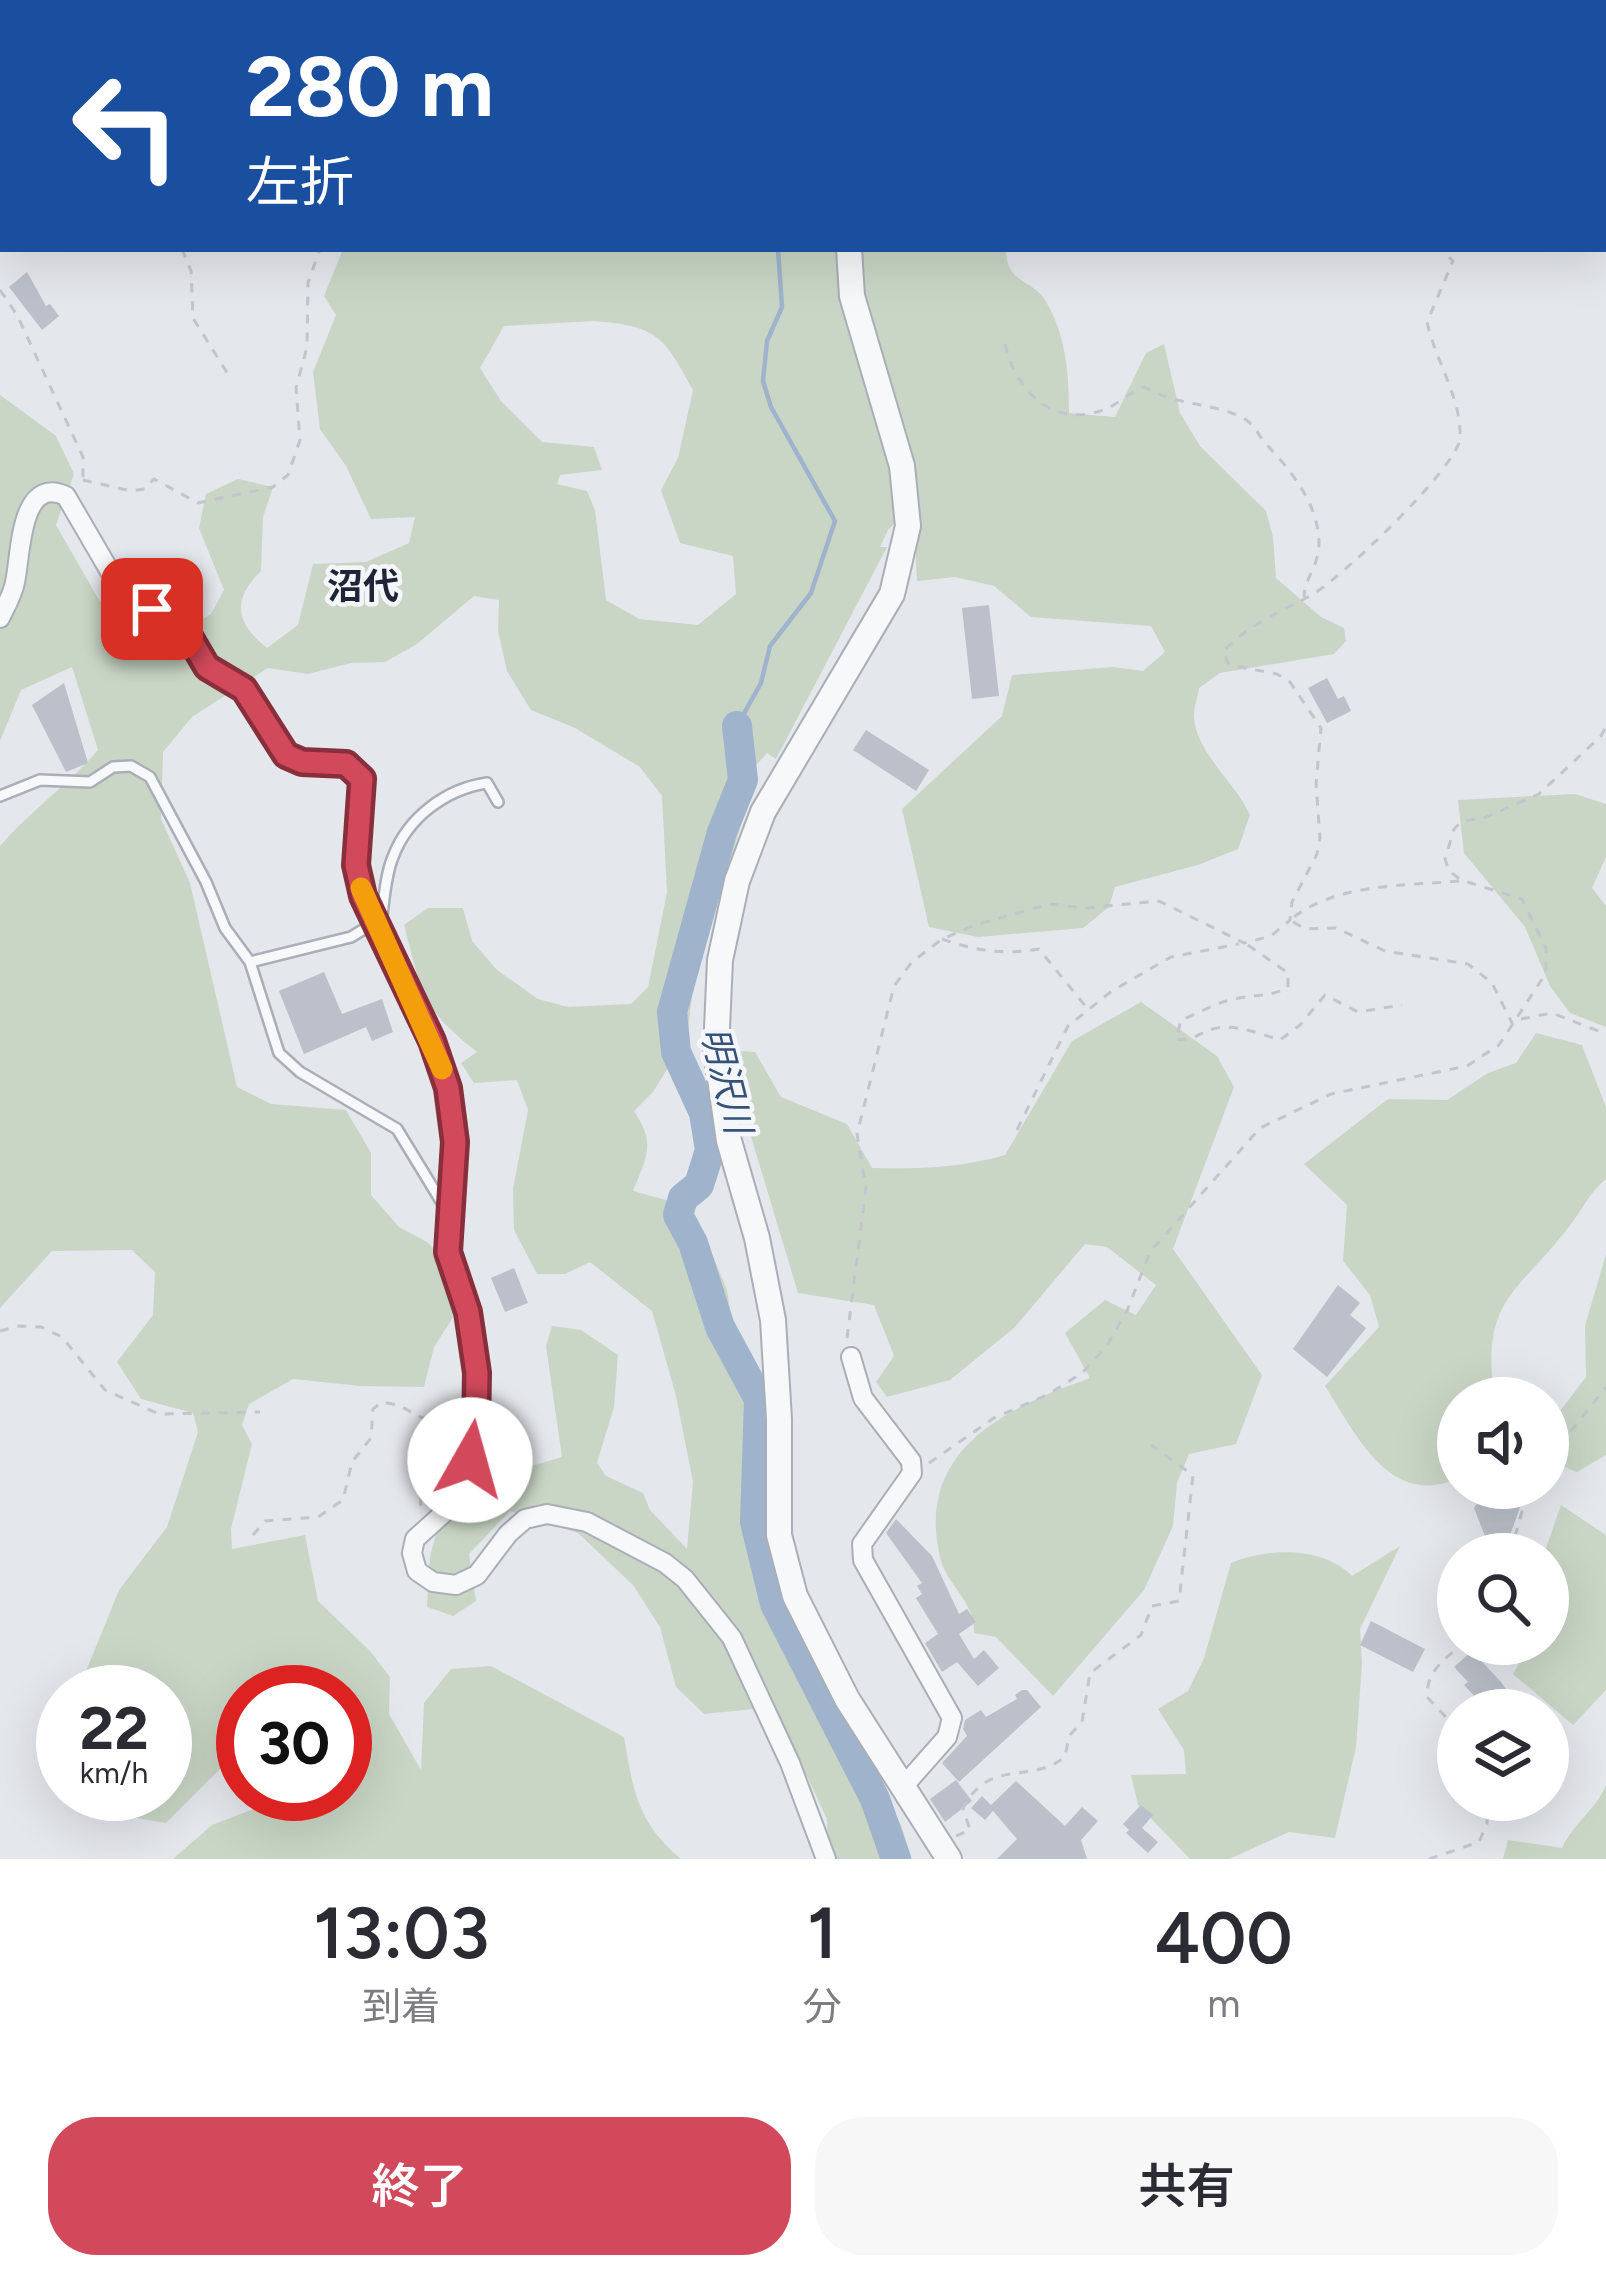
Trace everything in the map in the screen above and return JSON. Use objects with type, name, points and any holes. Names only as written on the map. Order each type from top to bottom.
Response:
[{"type":"street","points":[[849,252],[852,296],[902,466],[908,526],[892,594],[763,812],[744,863],[720,960],[716,1051],[729,1142],[757,1238],[773,1320],[779,1534],[795,1596],[847,1699],[944,1851]]},
{"type":"street","points":[[0,618],[16,578],[26,514],[45,494],[58,491],[66,496],[119,587],[184,628],[207,667],[248,695],[286,755],[302,762],[346,764],[359,772],[364,789],[356,865],[376,928],[432,1041],[448,1088],[455,1142],[448,1252],[468,1312],[477,1373],[476,1430],[456,1502],[416,1539],[412,1553],[417,1571],[433,1582],[456,1585],[477,1574],[525,1520],[547,1514],[587,1522],[665,1563],[685,1579],[732,1638],[790,1762],[826,1859]]},
{"type":"street","points":[[851,1357],[863,1398],[910,1461],[912,1473],[862,1544],[863,1560],[952,1718],[952,1729],[902,1788]]},
{"type":"lane","points":[[0,796],[40,780],[81,784],[113,767],[142,771],[156,783],[225,928],[250,962],[279,1053],[300,1072],[397,1129],[450,1216]]},
{"type":"lane","points":[[250,962],[376,928],[393,856],[416,820],[467,786],[487,783],[498,802]]},
{"type":"path","points":[[183,252],[191,271],[193,318],[231,379]]},
{"type":"path","points":[[0,290],[17,315],[83,457],[83,480],[131,491],[145,489],[154,479],[194,502],[204,502],[273,487],[295,464],[300,440],[296,388],[307,347],[307,289],[319,252]]},
{"type":"path","points":[[1290,920],[1292,902],[1317,854],[1320,838],[1316,784],[1321,728],[1290,682],[1276,674],[1233,667],[1222,656],[1228,646],[1346,567],[1436,483],[1458,452],[1460,422],[1427,322],[1453,261],[1443,252]]},
{"type":"path","points":[[1005,344],[1020,385],[1040,404],[1069,414],[1110,408],[1126,393],[1144,387],[1162,398],[1239,416],[1253,425],[1299,482],[1311,512],[1319,540],[1316,569],[1303,589],[1304,599]]},
{"type":"path","points":[[912,1473],[994,1418],[1047,1395],[1082,1373],[1106,1347],[1127,1311],[1150,1252],[1260,1128],[1330,1094],[1467,1066],[1499,1046],[1546,973],[1546,948],[1522,899],[1461,880],[1447,869],[1445,859],[1456,824],[1484,818],[1539,794],[1606,725]]},
{"type":"path","points":[[1017,1130],[1068,1026],[1171,957],[1271,937],[1304,908],[1350,893],[1461,880]]},
{"type":"path","points":[[851,1357],[847,1335],[865,1203],[857,1134],[860,1119],[894,986],[912,962],[942,939],[1050,904],[1086,908],[1159,901],[1244,943],[1288,973],[1288,988],[1268,997],[1237,998],[1181,1020],[1176,1040],[1197,1039],[1212,1029],[1245,1029],[1280,1040],[1300,1025],[1324,995],[1358,1012],[1402,1005]]},
{"type":"path","points":[[1290,920],[1305,929],[1336,928],[1385,951],[1468,964],[1492,983],[1514,1026]]},
{"type":"path","points":[[942,939],[976,951],[1011,954],[1039,949],[1088,1009]]},
{"type":"path","points":[[1519,1019],[1552,1013],[1606,1034]]},
{"type":"path","points":[[0,1331],[40,1327],[62,1337],[105,1390],[159,1414],[260,1412]]},
{"type":"path","points":[[1569,1434],[1606,1388]]},
{"type":"path","points":[[253,1535],[265,1521],[318,1517],[343,1500],[352,1462],[371,1438],[373,1409],[382,1402],[432,1423],[436,1434],[419,1487],[424,1529]]},
{"type":"path","points":[[944,1851],[970,1830],[963,1808],[975,1786],[1009,1772],[1052,1767],[1065,1757],[1069,1736],[1082,1722],[1090,1672],[1141,1635],[1152,1606],[1179,1601],[1193,1475],[1151,1445]]},
{"type":"path","points":[[1437,1708],[1427,1697],[1426,1682],[1438,1665]]},
{"type":"path","points":[[1429,1859],[1478,1842],[1487,1821]]},
{"type":"green space","points":[[342,252],[1006,252],[1010,269],[1045,300],[1058,327],[1069,413],[1115,417],[1146,353],[1164,344],[1180,413],[1200,446],[1266,511],[1276,578],[1321,617],[1344,628],[1346,641],[1334,654],[1220,673],[1199,688],[1194,714],[1202,744],[1250,815],[1238,849],[1115,887],[1109,907],[1083,928],[978,937],[929,927],[902,809],[1002,716],[1012,675],[1113,667],[1143,671],[1165,652],[1151,626],[1031,617],[994,586],[955,577],[917,581],[913,505],[888,530],[880,547],[887,547],[776,759],[767,753],[743,780],[741,825],[694,980],[687,1037],[653,1092],[634,1111],[645,1132],[647,1150],[633,1191],[666,1200],[697,1218],[727,1290],[734,1335],[767,1400],[784,1594],[901,1825],[912,1859],[828,1859],[827,1819],[775,1707],[704,1714],[676,1687],[660,1627],[633,1585],[578,1533],[510,1511],[469,1554],[476,1601],[453,1616],[427,1607],[437,1530],[495,1470],[515,1471],[562,1457],[546,1346],[552,1326],[581,1330],[618,1355],[614,1407],[597,1463],[606,1476],[643,1493],[650,1510],[687,1549],[693,1482],[652,1311],[590,1262],[565,1274],[537,1274],[514,1230],[513,1189],[528,1110],[517,1080],[474,1083],[461,1063],[477,1052],[444,1023],[426,997],[404,925],[428,908],[463,908],[472,941],[497,970],[538,999],[568,1007],[631,1004],[648,987],[667,892],[662,796],[640,767],[575,728],[531,710],[507,671],[498,631],[499,600],[474,596],[417,644],[385,662],[351,663],[308,674],[268,668],[192,717],[163,752],[161,819],[190,883],[237,1087],[271,1104],[346,1110],[371,1153],[371,1195],[399,1227],[427,1242],[473,1286],[434,1347],[424,1387],[293,1379],[249,1404],[242,1425],[252,1444],[231,1529],[232,1549],[305,1535],[318,1601],[390,1677],[389,1714],[421,1770],[424,1703],[451,1669],[491,1666],[624,1737],[639,1804],[655,1832],[681,1859],[173,1859],[222,1821],[372,1821],[372,1665],[216,1665],[216,1773],[192,1797],[192,1665],[88,1665],[119,1590],[167,1527],[198,1432],[193,1413],[141,1399],[117,1362],[153,1315],[155,1272],[132,1250],[52,1251],[0,1308],[0,846],[98,750],[72,667],[21,690],[0,741],[0,395],[56,436],[74,474],[56,525],[99,600],[114,608],[128,635],[149,626],[173,637],[211,614],[224,590],[199,528],[206,494],[238,479],[273,487],[263,517],[261,571],[245,592],[241,611],[249,630],[267,648],[298,625],[313,564],[366,562],[409,543],[415,517],[371,519],[346,466],[320,429],[313,372],[336,315],[324,296]],"holes":[[[594,321],[645,331],[666,346],[693,390],[678,458],[661,490],[680,543],[733,556],[736,594],[698,625],[639,619],[606,600],[595,510],[587,491],[557,484],[560,475],[602,470],[594,447],[542,442],[501,401],[480,368],[504,326]]]},
{"type":"green space","points":[[1575,794],[1606,804],[1606,857],[1592,888],[1606,906],[1606,1027],[1570,1013],[1550,986],[1525,927],[1464,853],[1458,800]]},
{"type":"green space","points":[[1141,1002],[1217,1056],[1234,1087],[1173,1249],[1262,1375],[1236,1444],[1189,1454],[1177,1483],[1173,1526],[1144,1590],[1053,1696],[996,1637],[974,1633],[966,1603],[940,1557],[936,1520],[941,1488],[954,1461],[999,1420],[1090,1378],[1065,1333],[1105,1300],[1136,1315],[1156,1285],[1107,1247],[1085,1244],[1014,1328],[950,1380],[887,1397],[876,1382],[894,1356],[874,1305],[798,1293],[741,1103],[740,1051],[755,1052],[781,1097],[847,1124],[872,1168],[955,1165],[1005,1155],[1072,1041]]},
{"type":"green space","points":[[1536,1033],[1582,1045],[1606,1107],[1606,1179],[1508,1299],[1493,1337],[1492,1377],[1437,1377],[1437,1484],[1413,1483],[1377,1461],[1325,1386],[1379,1327],[1370,1295],[1343,1261],[1347,1205],[1304,1164],[1388,1099],[1447,1100],[1488,1073],[1516,1063]]},
{"type":"green space","points":[[1606,1254],[1606,1455],[1577,1472],[1569,1469],[1569,1399],[1586,1377],[1585,1326]]},
{"type":"green space","points":[[1560,1509],[1567,1509],[1606,1535],[1606,1690],[1573,1725],[1569,1722],[1569,1689],[1531,1689],[1513,1674],[1518,1665],[1569,1665],[1569,1533],[1551,1533]]},
{"type":"green space","points":[[1400,1546],[1360,1629],[1356,1747],[1335,1838],[1289,1832],[1229,1859],[1190,1859],[1138,1805],[1131,1775],[1186,1774],[1184,1750],[1158,1709],[1188,1691],[1204,1658],[1231,1563],[1261,1554],[1294,1553],[1326,1559],[1352,1576]]},
{"type":"green space","points":[[1606,1785],[1606,1859],[1503,1859],[1508,1840],[1562,1848]]},
{"type":"building","points":[[27,272],[46,306],[50,304],[59,316],[42,330],[9,287]]},
{"type":"building","points":[[989,605],[999,696],[972,699],[962,608]]},
{"type":"building","points":[[1327,678],[1351,711],[1327,723],[1308,688]]},
{"type":"building","points":[[64,683],[88,763],[66,772],[32,705]]},
{"type":"building","points":[[866,730],[929,770],[916,791],[853,750]]},
{"type":"building","points":[[324,972],[342,1014],[382,999],[393,1032],[372,1041],[366,1027],[304,1054],[279,991]]},
{"type":"building","points":[[514,1268],[528,1303],[505,1312],[491,1278]]},
{"type":"building","points":[[1338,1285],[1360,1303],[1350,1315],[1366,1328],[1327,1377],[1293,1349]]},
{"type":"building","points":[[1474,1509],[1519,1509],[1511,1533],[1484,1533]]},
{"type":"building","points":[[896,1519],[932,1556],[959,1614],[967,1609],[976,1622],[959,1634],[974,1659],[984,1650],[999,1668],[978,1686],[957,1662],[942,1672],[925,1643],[938,1634],[916,1598],[922,1594],[917,1586],[922,1583],[886,1533]]},
{"type":"building","points":[[1371,1621],[1425,1649],[1413,1672],[1360,1645]]},
{"type":"building","points":[[1485,1665],[1506,1689],[1468,1689],[1464,1685],[1468,1682],[1454,1667]]},
{"type":"building","points":[[1022,1690],[1041,1707],[959,1782],[942,1763],[967,1736],[965,1720],[981,1710],[986,1717],[1017,1699],[1015,1695]]},
{"type":"building","points":[[956,1780],[972,1801],[945,1822],[930,1799]]},
{"type":"building","points":[[1016,1781],[1065,1826],[1082,1807],[1098,1821],[1081,1840],[1087,1859],[997,1859],[1017,1839],[993,1811],[985,1820],[971,1808],[982,1796],[991,1805]]},
{"type":"building","points":[[1141,1805],[1153,1815],[1142,1828],[1158,1842],[1148,1853],[1126,1833],[1129,1830],[1123,1824]]},
{"type":"waterway","name":"明沢川","points":[[737,726],[761,683],[770,646],[811,593],[835,521],[771,407],[763,381],[767,341],[782,307],[778,252]]},
{"type":"waterway","name":"明沢川","points":[[737,726],[743,780],[722,832],[672,1012],[676,1052],[704,1113],[710,1150],[699,1185],[683,1198],[678,1215],[693,1243],[720,1327],[759,1399],[755,1522],[775,1604],[875,1799],[896,1859]]},
{"type":"slow traffic","points":[[361,888],[442,1069]]},
{"type":"district","name":"沼代","points":[[363,586]]},
{"type":"route","points":[[152,609],[184,628],[207,667],[244,689],[286,755],[302,762],[346,764],[362,779],[356,865],[363,896],[432,1041],[448,1088],[455,1142],[448,1252],[468,1312],[477,1373],[470,1460]]}]
